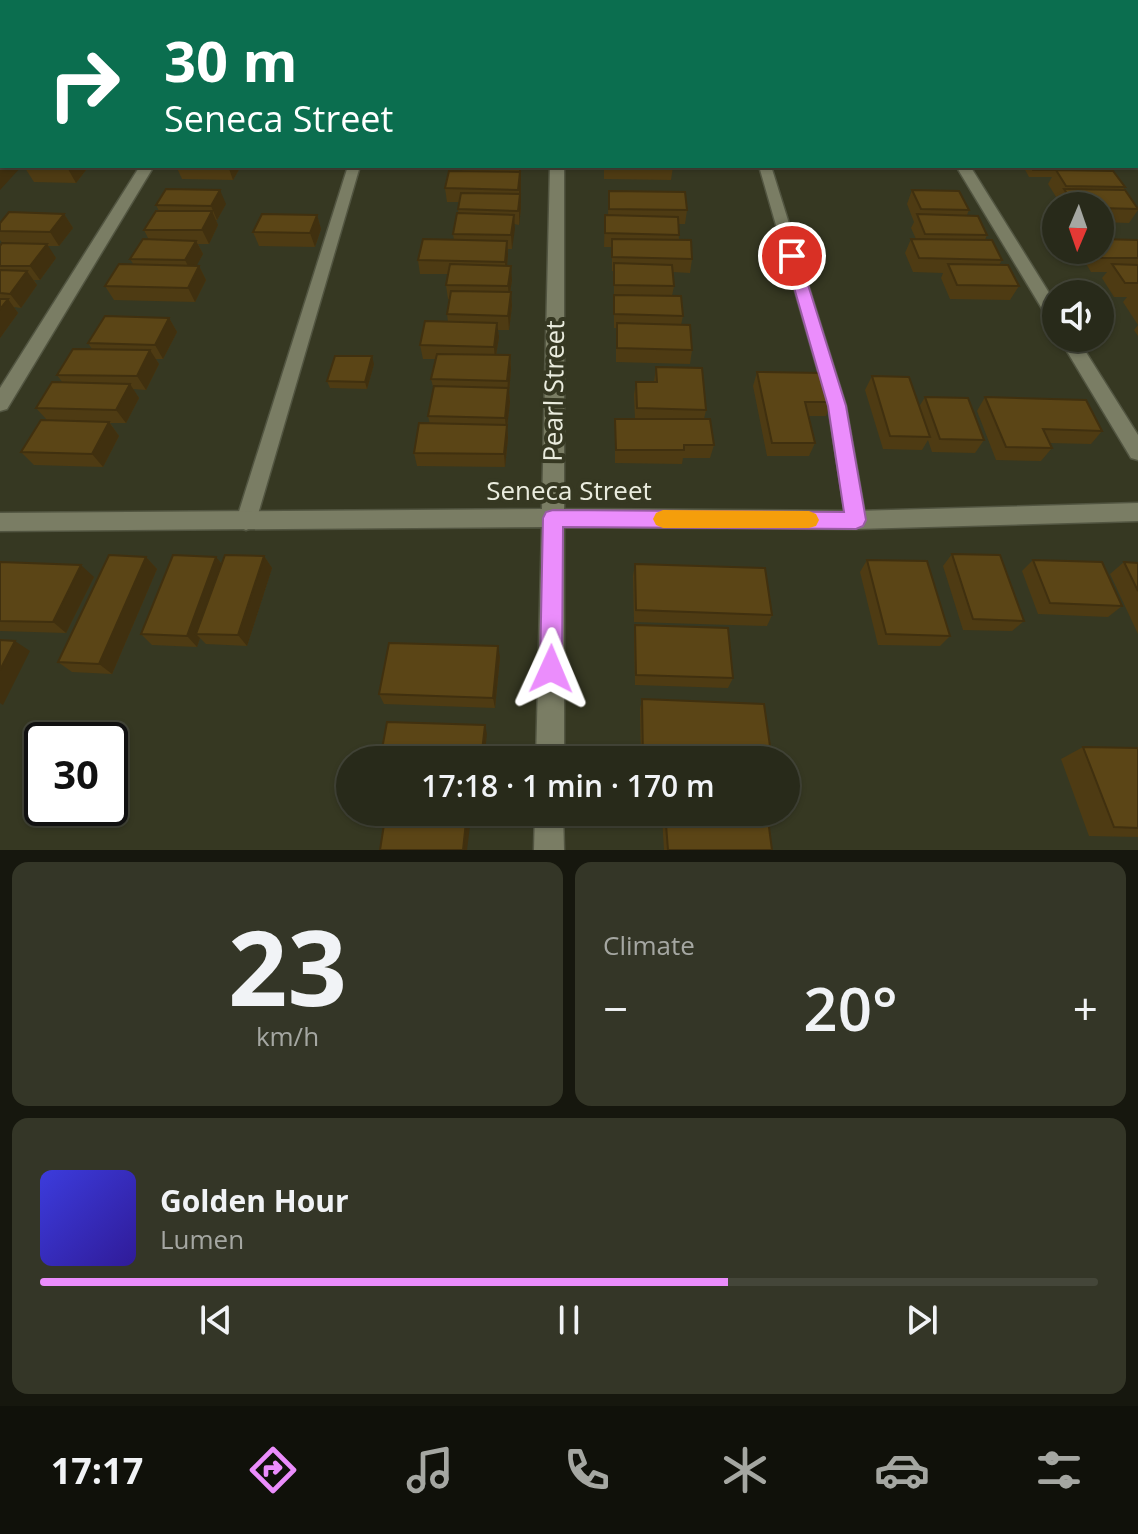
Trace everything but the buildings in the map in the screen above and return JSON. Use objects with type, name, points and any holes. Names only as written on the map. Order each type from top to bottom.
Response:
[{"type":"street","points":[[1,401],[146,168]]},
{"type":"street","name":"Pearl Street","points":[[550,746],[557,168]]},
{"type":"street","points":[[964,168],[1042,295]]},
{"type":"street","points":[[1077,352],[1138,452]]},
{"type":"street","name":"Seneca Street","points":[[0,522],[553,518],[856,520],[1138,512]]},
{"type":"street","points":[[549,826],[549,850]]},
{"type":"lane","points":[[246,521],[353,168]]},
{"type":"lane","points":[[766,168],[837,406],[856,520]]},
{"type":"slow traffic","points":[[663,519],[809,520]]},
{"type":"route","points":[[551,669],[553,518],[856,520],[837,406],[792,256]]}]
